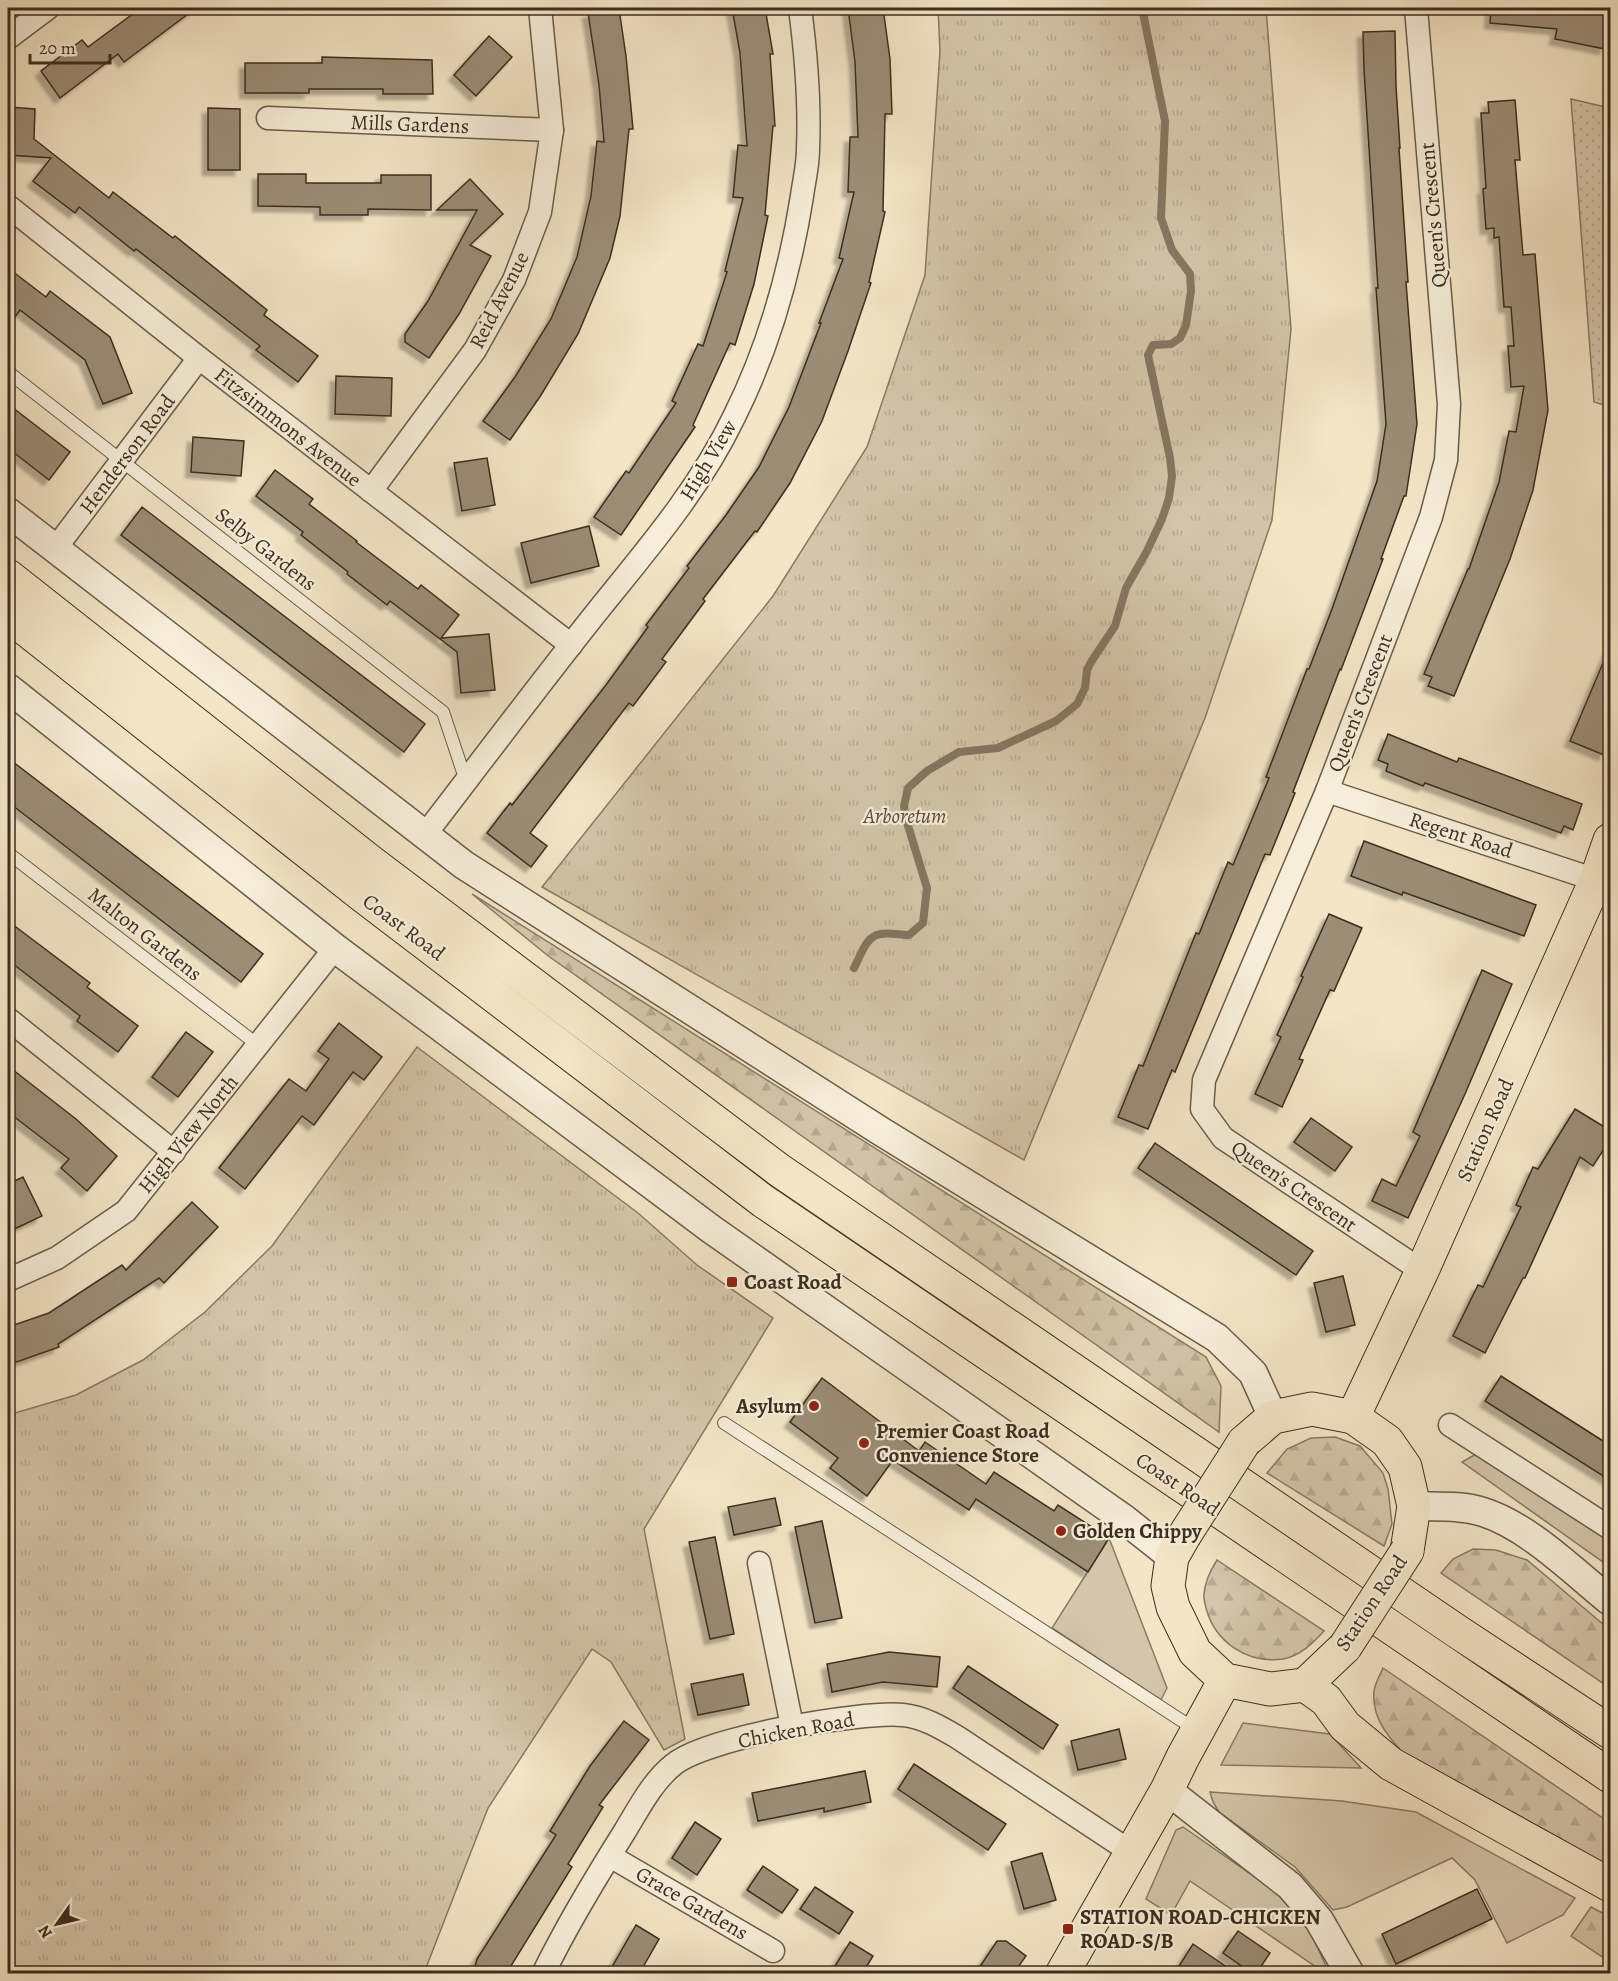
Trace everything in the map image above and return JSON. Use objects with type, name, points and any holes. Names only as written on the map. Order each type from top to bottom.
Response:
[{"type":"main road","name":"Coast Road","points":[[8,576],[372,863],[779,1170],[1458,1632],[1611,1732]]},
{"type":"main road","name":"Coast Road","points":[[8,615],[362,895],[763,1201],[1611,1776]]},
{"type":"main road","name":"Station Road","points":[[1353,1417],[1422,1271],[1596,880],[1611,840]]},
{"type":"main road","name":"Station Road","points":[[1274,1418],[1312,1409],[1353,1417],[1387,1441],[1405,1467],[1414,1506],[1407,1551],[1345,1647],[1305,1685]]},
{"type":"main road","points":[[1274,1418],[1244,1442],[1178,1547],[1168,1586],[1173,1607],[1195,1652],[1225,1680],[1270,1689],[1305,1685],[1326,1700],[1345,1726],[1391,1764],[1611,1885]]},
{"type":"main road","points":[[1062,1974],[1167,1790],[1225,1680]]},
{"type":"street","points":[[8,38],[48,8]]},
{"type":"street","name":"Reid Avenue","points":[[371,491],[475,350],[514,280],[540,212],[552,130],[540,8]]},
{"type":"street","name":"High View","points":[[424,836],[686,498],[734,417],[764,344],[786,275],[798,222],[808,152],[808,96],[801,8]]},
{"type":"street","name":"Queen's Crescent","points":[[1416,8],[1449,404],[1446,460],[1431,517],[1327,791],[1204,1080],[1202,1109],[1223,1138],[1422,1271]]},
{"type":"street","name":"Mills Gardens","points":[[268,118],[552,130]]},
{"type":"street","name":"Fitzsimmons Avenue","points":[[8,206],[199,358],[571,645]]},
{"type":"street","name":"Henderson Road","points":[[55,549],[199,358]]},
{"type":"street","points":[[8,512],[464,865],[882,1132],[1217,1338],[1253,1373],[1274,1418]]},
{"type":"street","points":[[8,688],[335,948],[711,1229],[1124,1520],[1178,1547]]},
{"type":"street","name":"Regent Road","points":[[1327,791],[1596,880]]},
{"type":"street","name":"High View North","points":[[8,1280],[57,1258],[126,1211],[335,948]]},
{"type":"street","points":[[8,1019],[174,1152]]},
{"type":"street","points":[[1450,1425],[1611,1528]]},
{"type":"street","points":[[1414,1506],[1462,1508],[1503,1520],[1520,1530],[1611,1601]]},
{"type":"street","points":[[759,1563],[792,1726]]},
{"type":"street","name":"Chicken Road","points":[[543,1974],[610,1856],[652,1788],[675,1763],[706,1748],[792,1726],[885,1714],[923,1719],[957,1737],[1131,1852]]},
{"type":"street","points":[[1167,1790],[1290,1886],[1319,1920],[1350,1974]]},
{"type":"street","name":"Grace Gardens","points":[[610,1856],[773,1951]]},
{"type":"lane","name":"Selby Gardens","points":[[8,372],[443,712],[466,781]]},
{"type":"lane","name":"Malton Gardens","points":[[8,853],[258,1046]]},
{"type":"lane","points":[[724,1423],[1197,1730]]},
{"type":"green space","name":"Arboretum","points":[[938,8],[1266,8],[1291,329],[1272,520],[1205,718],[1024,1160],[542,887],[773,596],[867,447],[925,275],[940,51]]},
{"type":"green space","points":[[1571,99],[1610,108],[1610,407],[1594,402]]},
{"type":"green space","points":[[472,894],[1206,1357],[1221,1386],[1219,1432],[547,955]]},
{"type":"green space","points":[[417,1047],[638,1213],[697,1265],[773,1318],[644,1529],[685,1739],[664,1750],[611,1662],[592,1649],[488,1808],[424,1973],[8,1973],[8,1415],[76,1395],[143,1360],[205,1312],[272,1246]]},
{"type":"green space","points":[[1335,1437],[1360,1446],[1383,1473],[1388,1489],[1392,1524],[1384,1546],[1267,1473],[1287,1449],[1311,1438]]},
{"type":"green space","points":[[1478,1453],[1610,1540],[1610,1567],[1462,1462]]},
{"type":"green space","points":[[1109,1538],[1167,1688],[1161,1700],[1052,1628]]},
{"type":"green space","points":[[1473,1549],[1496,1550],[1527,1560],[1610,1630],[1610,1688],[1441,1573],[1453,1559]]},
{"type":"green space","points":[[1217,1560],[1324,1631],[1301,1652],[1283,1659],[1257,1658],[1234,1648],[1217,1631],[1210,1620],[1204,1601],[1207,1580]]},
{"type":"green space","points":[[1383,1668],[1610,1823],[1610,1867],[1410,1761],[1384,1729],[1376,1711],[1374,1691]]},
{"type":"green space","points":[[1243,1723],[1330,1734],[1361,1768],[1221,1765]]},
{"type":"green space","points":[[1210,1792],[1342,1801],[1416,1812],[1575,1898],[1563,1915],[1507,1943],[1475,1880],[1452,1858],[1347,1907],[1333,1910],[1295,1867],[1219,1812]]},
{"type":"green space","points":[[1183,1827],[1281,1895],[1308,1926],[1329,1973],[1325,1973],[1190,1881],[1171,1915],[1146,1899],[1176,1830]]},
{"type":"green space","points":[[1591,1907],[1610,1917],[1610,1962],[1571,1936]]},
{"type":"building","points":[[141,8],[196,8],[124,62],[118,54],[60,98],[41,71],[82,40],[88,47]]},
{"type":"building","points":[[732,8],[765,8],[773,54],[770,54],[775,126],[773,126],[765,215],[768,216],[754,284],[735,345],[730,343],[693,425],[695,427],[621,535],[594,517],[626,471],[629,473],[676,403],[672,401],[698,344],[703,346],[727,272],[725,271],[743,198],[733,197],[738,145],[747,146],[740,53]]},
{"type":"building","points":[[848,8],[883,8],[890,59],[892,114],[885,114],[883,211],[885,212],[869,282],[871,283],[848,351],[822,421],[790,483],[757,532],[755,531],[703,599],[705,601],[662,659],[666,662],[633,706],[629,703],[530,833],[547,846],[531,867],[487,833],[510,803],[512,805],[606,685],[648,627],[646,625],[689,568],[687,566],[759,467],[789,407],[821,323],[819,323],[843,259],[839,258],[854,192],[848,192],[850,137],[858,137],[855,62]]},
{"type":"building","points":[[1491,8],[1566,8],[1611,17],[1605,49],[1555,39],[1557,29],[1490,23]]},
{"type":"building","points":[[619,9],[633,129],[629,129],[620,216],[610,258],[578,334],[510,440],[483,421],[515,377],[551,319],[577,257],[591,196],[597,141],[604,142],[599,85],[588,13]]},
{"type":"building","points":[[1395,31],[1399,148],[1408,282],[1406,282],[1417,424],[1406,496],[1404,496],[1381,559],[1383,559],[1270,855],[1265,854],[1175,1072],[1172,1070],[1148,1129],[1118,1117],[1139,1065],[1143,1066],[1196,933],[1199,934],[1228,862],[1233,865],[1269,778],[1266,777],[1332,609],[1377,481],[1386,424],[1376,288],[1378,288],[1363,32]]},
{"type":"building","points":[[489,36],[512,57],[476,96],[454,75]]},
{"type":"building","points":[[322,57],[432,60],[433,94],[383,94],[383,89],[309,89],[309,93],[245,93],[245,63],[322,63]]},
{"type":"building","points":[[1515,100],[1520,160],[1515,160],[1523,255],[1535,254],[1548,410],[1533,490],[1510,559],[1454,696],[1428,686],[1432,677],[1424,674],[1469,569],[1499,482],[1509,431],[1516,432],[1524,386],[1511,387],[1508,346],[1514,346],[1511,307],[1504,307],[1499,237],[1494,238],[1494,228],[1486,229],[1483,189],[1486,188],[1481,113],[1489,113],[1488,102]]},
{"type":"building","points":[[8,107],[35,109],[34,139],[109,198],[113,192],[173,238],[175,236],[267,310],[264,315],[318,356],[298,382],[256,350],[260,346],[136,249],[134,251],[79,207],[75,213],[33,181],[51,158],[8,155]]},
{"type":"building","points":[[208,108],[240,109],[240,170],[208,170]]},
{"type":"building","points":[[258,174],[306,174],[306,183],[381,183],[381,175],[431,175],[431,210],[368,209],[368,215],[320,215],[320,207],[258,206]]},
{"type":"building","points":[[470,179],[503,214],[470,245],[491,256],[459,314],[429,358],[405,342],[405,334],[428,301],[477,210],[437,210]]},
{"type":"building","points":[[8,268],[46,297],[50,291],[110,337],[132,393],[103,404],[85,360],[20,310],[8,327]]},
{"type":"building","points":[[336,376],[392,378],[391,416],[335,414]]},
{"type":"building","points":[[8,404],[70,452],[49,480],[8,448]]},
{"type":"building","points":[[193,437],[244,441],[241,476],[191,472]]},
{"type":"building","points":[[487,458],[495,505],[462,511],[454,463]]},
{"type":"building","points":[[275,470],[313,499],[309,504],[356,542],[418,589],[421,585],[459,615],[441,638],[489,634],[495,690],[461,693],[457,652],[390,601],[387,605],[347,574],[348,572],[301,535],[303,532],[256,496]]},
{"type":"building","points":[[142,507],[425,724],[404,752],[121,535]]},
{"type":"building","points":[[589,526],[599,566],[531,583],[521,543]]},
{"type":"building","points":[[1611,644],[1611,739],[1604,755],[1570,741]]},
{"type":"building","points":[[1388,734],[1457,762],[1459,758],[1582,804],[1573,830],[1564,826],[1561,833],[1386,771],[1388,764],[1378,760]]},
{"type":"building","points":[[8,758],[263,954],[241,982],[8,802]]},
{"type":"building","points":[[1364,841],[1536,905],[1524,936],[1403,892],[1402,895],[1351,876]]},
{"type":"building","points":[[1329,914],[1362,928],[1334,991],[1330,990],[1299,1059],[1303,1060],[1282,1107],[1255,1094],[1281,1037],[1277,1035]]},
{"type":"building","points":[[8,921],[90,983],[87,987],[138,1026],[118,1052],[77,1021],[80,1016],[8,960]]},
{"type":"building","points":[[1482,970],[1512,984],[1408,1218],[1372,1201],[1382,1179],[1396,1186],[1420,1136],[1413,1132]]},
{"type":"building","points":[[339,1023],[382,1057],[364,1080],[353,1072],[314,1125],[302,1116],[245,1189],[219,1168],[289,1079],[306,1091],[329,1059],[318,1051]]},
{"type":"building","points":[[186,1032],[213,1052],[178,1097],[152,1077]]},
{"type":"building","points":[[8,1066],[76,1119],[117,1156],[87,1191],[61,1168],[69,1159],[8,1112]]},
{"type":"building","points":[[1575,1109],[1611,1131],[1611,1138],[1593,1166],[1580,1157],[1525,1278],[1485,1353],[1453,1336],[1478,1285],[1483,1287],[1521,1207],[1516,1205],[1533,1167],[1538,1169]]},
{"type":"building","points":[[1311,1118],[1352,1147],[1335,1171],[1294,1142]]},
{"type":"building","points":[[1155,1143],[1313,1251],[1296,1275],[1138,1168]]},
{"type":"building","points":[[23,1177],[42,1216],[8,1232],[8,1184]]},
{"type":"building","points":[[192,1202],[218,1227],[164,1283],[159,1278],[58,1344],[59,1347],[8,1365],[8,1327],[49,1313],[122,1265],[126,1270]]},
{"type":"building","points":[[1343,1276],[1355,1325],[1326,1332],[1314,1283]]},
{"type":"building","points":[[1501,1376],[1611,1446],[1611,1481],[1485,1401]]},
{"type":"building","points":[[822,1378],[919,1451],[925,1442],[986,1484],[994,1472],[1054,1511],[1058,1505],[1109,1538],[1088,1572],[976,1499],[969,1510],[893,1460],[867,1496],[830,1468],[838,1458],[790,1422]]},
{"type":"building","points":[[775,1498],[781,1525],[734,1535],[728,1507]]},
{"type":"building","points":[[822,1521],[842,1618],[815,1623],[795,1527]]},
{"type":"building","points":[[715,1537],[734,1634],[710,1639],[689,1542]]},
{"type":"building","points":[[889,1652],[940,1657],[937,1687],[883,1682],[832,1692],[827,1664]]},
{"type":"building","points":[[968,1666],[1058,1725],[1043,1749],[953,1688]]},
{"type":"building","points":[[743,1674],[749,1705],[698,1715],[691,1684]]},
{"type":"building","points":[[624,1721],[649,1740],[599,1805],[603,1807],[568,1864],[572,1867],[506,1974],[473,1974],[477,1959],[556,1835],[550,1831],[590,1766]]},
{"type":"building","points":[[1119,1729],[1126,1759],[1078,1770],[1071,1741]]},
{"type":"building","points":[[914,1764],[1006,1824],[988,1850],[898,1789]]},
{"type":"building","points":[[865,1771],[871,1802],[824,1812],[824,1808],[758,1821],[752,1793]]},
{"type":"building","points":[[695,1822],[721,1839],[697,1875],[672,1858]]},
{"type":"building","points":[[1042,1853],[1056,1900],[1024,1909],[1011,1862]]},
{"type":"building","points":[[763,1866],[798,1890],[782,1913],[747,1890]]},
{"type":"building","points":[[815,1887],[853,1912],[839,1934],[800,1909]]},
{"type":"building","points":[[1477,1889],[1492,1919],[1396,1964],[1382,1934]]},
{"type":"building","points":[[636,1925],[659,1939],[639,1974],[608,1974]]},
{"type":"building","points":[[1238,1931],[1270,1953],[1256,1974],[1223,1953]]},
{"type":"building","points":[[997,1941],[1006,1941],[1026,1956],[1013,1974],[975,1974]]},
{"type":"building","points":[[850,1942],[873,1956],[862,1974],[830,1974]]},
{"type":"building","points":[[1193,1944],[1237,1974],[1174,1974]]},
{"type":"waterway","points":[[854,968],[864,948],[875,936],[887,933],[909,935],[923,923],[927,888],[906,819],[904,806],[908,788],[927,771],[959,752],[998,748],[1056,721],[1077,704],[1085,688],[1087,670],[1115,626],[1126,588],[1147,551],[1169,498],[1172,476],[1170,458],[1148,355],[1153,345],[1171,344],[1180,338],[1186,325],[1191,291],[1190,274],[1172,250],[1161,218],[1165,121],[1142,8]]},
{"type":"place","name":"Coast Road","points":[[732,1282]]},
{"type":"place","name":"Asylum","points":[[814,1406]]},
{"type":"place","name":"Premier Coast Road Convenience Store","points":[[864,1443]]},
{"type":"place","name":"Golden Chippy","points":[[1061,1531]]},
{"type":"place","name":"STATION ROAD-CHICKEN ROAD-S/B","points":[[1068,1929]]}]
